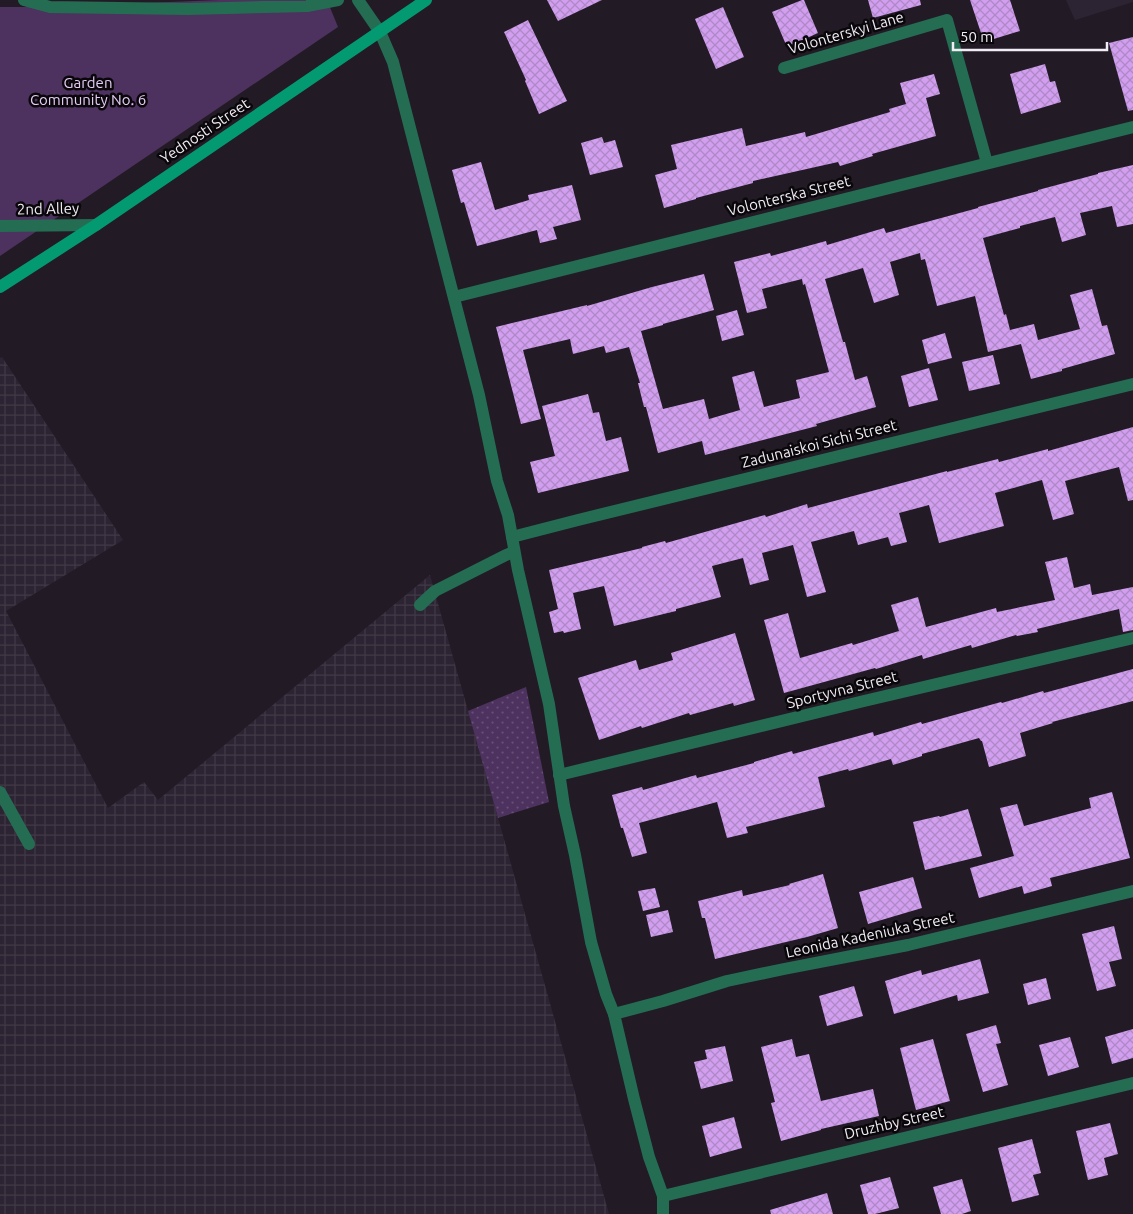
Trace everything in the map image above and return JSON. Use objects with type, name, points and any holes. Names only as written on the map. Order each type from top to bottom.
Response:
[{"type":"main road","name":"Yednosti Street","points":[[0,287],[96,225],[426,0]]},
{"type":"street","points":[[24,0],[50,7],[188,9],[307,6],[338,0]]},
{"type":"street","points":[[358,0],[380,32],[393,62],[454,297],[497,481],[508,515],[514,552],[549,704],[564,806],[591,942],[606,994],[614,1014],[649,1157],[663,1196],[663,1214]]},
{"type":"street","name":"Volonterskyi Lane","points":[[784,68],[947,20],[987,163]]},
{"type":"street","name":"Volonterska Street","points":[[454,297],[1133,127]]},
{"type":"street","name":"2nd Alley","points":[[0,226],[96,225]]},
{"type":"street","name":"Zadunaiskoi Sichi Street","points":[[512,537],[1133,384]]},
{"type":"street","points":[[420,605],[435,592],[506,554],[514,552]]},
{"type":"street","name":"Sportyvna Street","points":[[559,775],[1133,638]]},
{"type":"street","points":[[0,792],[29,844]]},
{"type":"street","name":"Leonida Kadeniuka Street","points":[[614,1014],[728,981],[908,945],[1133,891]]},
{"type":"street","name":"Druzhby Street","points":[[663,1196],[1133,1083]]},
{"type":"shaded area","points":[[1066,0],[1133,0],[1133,2],[1075,20]]},
{"type":"shaded area","points":[[2,357],[123,540],[6,611],[108,808],[144,782],[158,800],[430,575],[609,1214],[0,1214],[0,358]]},
{"type":"green space","name":"Garden Community No. 6","points":[[219,0],[327,0],[338,27],[0,256],[0,7]]},
{"type":"green space","points":[[526,687],[549,802],[498,818],[468,711]]},
{"type":"building","points":[[547,0],[602,0],[558,21]]},
{"type":"building","points":[[804,0],[818,33],[787,47],[772,12]]},
{"type":"building","points":[[868,0],[920,0],[921,5],[873,18]]},
{"type":"building","points":[[970,0],[1010,0],[1020,31],[984,42]]},
{"type":"building","points":[[723,7],[744,57],[716,69],[695,19]]},
{"type":"building","points":[[528,20],[567,101],[539,114],[504,32]]},
{"type":"building","points":[[1133,37],[1133,110],[1128,111],[1109,43]]},
{"type":"building","points":[[1045,64],[1050,82],[1055,81],[1061,102],[1021,114],[1010,74]]},
{"type":"building","points":[[934,74],[940,94],[926,98],[936,136],[872,154],[873,156],[840,166],[838,162],[753,181],[753,183],[664,208],[655,175],[677,169],[671,145],[742,128],[746,146],[805,132],[806,137],[890,112],[889,109],[906,104],[900,83]]},
{"type":"building","points":[[602,137],[604,143],[615,140],[623,167],[590,175],[581,143]]},
{"type":"building","points":[[481,162],[495,210],[529,200],[528,195],[572,185],[581,220],[553,227],[557,239],[540,243],[537,230],[477,246],[464,202],[461,203],[452,170]]},
{"type":"building","points":[[1133,165],[1133,224],[1117,227],[1112,206],[1080,213],[1086,235],[1062,242],[1055,217],[983,238],[1004,315],[1006,314],[1010,330],[1034,324],[1038,340],[1080,329],[1070,295],[1092,289],[1102,326],[1107,325],[1115,354],[1031,379],[1021,344],[988,352],[975,296],[937,306],[925,259],[921,260],[920,253],[890,262],[899,295],[874,303],[863,268],[825,279],[855,380],[867,376],[876,407],[816,424],[817,426],[705,455],[702,441],[658,453],[629,347],[606,353],[604,346],[573,354],[570,339],[523,350],[541,419],[521,424],[496,327],[587,306],[704,274],[714,310],[641,331],[663,409],[704,399],[709,419],[740,410],[732,377],[754,371],[764,407],[800,398],[796,380],[829,372],[805,284],[803,285],[802,279],[762,289],[767,308],[747,313],[734,262],[770,253],[771,256],[826,241],[827,245],[884,228],[886,233],[1098,173]]},
{"type":"building","points":[[737,310],[744,335],[722,341],[716,316]]},
{"type":"building","points":[[945,333],[952,358],[928,364],[922,340]]},
{"type":"building","points":[[993,355],[1000,384],[969,391],[962,362]]},
{"type":"building","points":[[929,368],[938,400],[909,407],[901,376]]},
{"type":"building","points":[[588,394],[593,413],[599,412],[606,441],[621,437],[629,471],[538,493],[530,462],[555,456],[542,406]]},
{"type":"building","points":[[1133,427],[1133,500],[1128,501],[1119,467],[1065,481],[1074,514],[1053,520],[1042,480],[995,493],[1004,526],[939,543],[929,505],[899,513],[907,542],[891,546],[888,537],[858,545],[854,531],[811,542],[826,592],[807,597],[793,545],[762,553],[769,580],[750,585],[743,558],[712,566],[721,597],[676,609],[676,611],[614,626],[604,586],[573,593],[581,629],[554,633],[549,612],[558,609],[549,570],[665,541],[666,543],[765,515],[766,517],[807,504],[808,508],[947,471],[998,459],[999,462],[1048,449],[1048,451]]},
{"type":"building","points":[[1067,557],[1074,588],[1090,584],[1092,595],[1133,587],[1133,630],[1123,632],[1119,609],[1037,629],[1038,632],[1016,635],[972,648],[971,645],[923,659],[922,655],[784,693],[764,620],[788,613],[800,658],[899,631],[891,605],[918,597],[926,627],[996,608],[997,612],[1055,600],[1045,562]]},
{"type":"building","points":[[735,633],[755,700],[734,706],[733,703],[690,715],[689,713],[599,740],[578,678],[636,660],[639,670],[673,660],[671,653]]},
{"type":"building","points":[[1133,669],[1133,701],[1052,722],[1020,733],[1026,756],[989,767],[982,741],[979,738],[922,754],[922,756],[893,765],[891,759],[849,771],[848,769],[818,777],[825,807],[746,827],[748,833],[727,838],[717,802],[639,823],[647,853],[632,857],[623,828],[621,828],[612,795],[642,787],[643,790],[696,775],[697,778],[792,751],[793,754],[873,732],[874,736],[921,722],[922,724]]},
{"type":"building","points":[[1112,792],[1130,858],[1050,878],[1052,886],[1024,894],[1022,886],[979,898],[970,868],[1014,856],[1000,808],[1017,804],[1024,826],[1091,808],[1089,798]]},
{"type":"building","points":[[968,809],[982,856],[925,870],[913,822]]},
{"type":"building","points":[[823,874],[838,928],[715,959],[705,918],[702,918],[698,901],[742,890],[743,896],[790,885]]},
{"type":"building","points":[[913,877],[922,908],[868,924],[859,892]]},
{"type":"building","points":[[655,888],[660,907],[643,911],[638,891]]},
{"type":"building","points":[[668,910],[673,932],[651,937],[646,915]]},
{"type":"building","points":[[1114,926],[1122,959],[1109,962],[1116,986],[1097,991],[1082,934]]},
{"type":"building","points":[[980,959],[989,993],[958,1001],[957,995],[894,1014],[885,981],[921,970],[922,975]]},
{"type":"building","points":[[1046,978],[1051,999],[1028,1005],[1023,984]]},
{"type":"building","points":[[854,986],[863,1016],[827,1026],[819,996]]},
{"type":"building","points":[[996,1025],[1001,1043],[996,1044],[1008,1085],[983,1092],[966,1034]]},
{"type":"building","points":[[1133,1029],[1133,1058],[1112,1064],[1105,1037]]},
{"type":"building","points":[[1070,1037],[1079,1067],[1048,1076],[1039,1045]]},
{"type":"building","points":[[792,1039],[796,1057],[809,1054],[821,1101],[873,1089],[879,1116],[821,1129],[781,1141],[771,1103],[775,1102],[761,1047]]},
{"type":"building","points":[[933,1039],[950,1101],[916,1110],[900,1048]]},
{"type":"building","points":[[725,1046],[733,1081],[701,1089],[694,1062],[707,1059],[705,1050]]},
{"type":"building","points":[[734,1117],[742,1148],[710,1157],[702,1126]]},
{"type":"building","points":[[1110,1123],[1118,1154],[1104,1158],[1108,1175],[1088,1180],[1076,1131]]},
{"type":"building","points":[[1032,1139],[1041,1173],[1033,1175],[1039,1195],[1012,1202],[998,1148]]},
{"type":"building","points":[[890,1177],[899,1208],[868,1214],[860,1185]]},
{"type":"building","points":[[962,1179],[971,1211],[962,1214],[941,1214],[933,1187]]},
{"type":"building","points":[[827,1193],[833,1214],[771,1214],[770,1210]]}]
